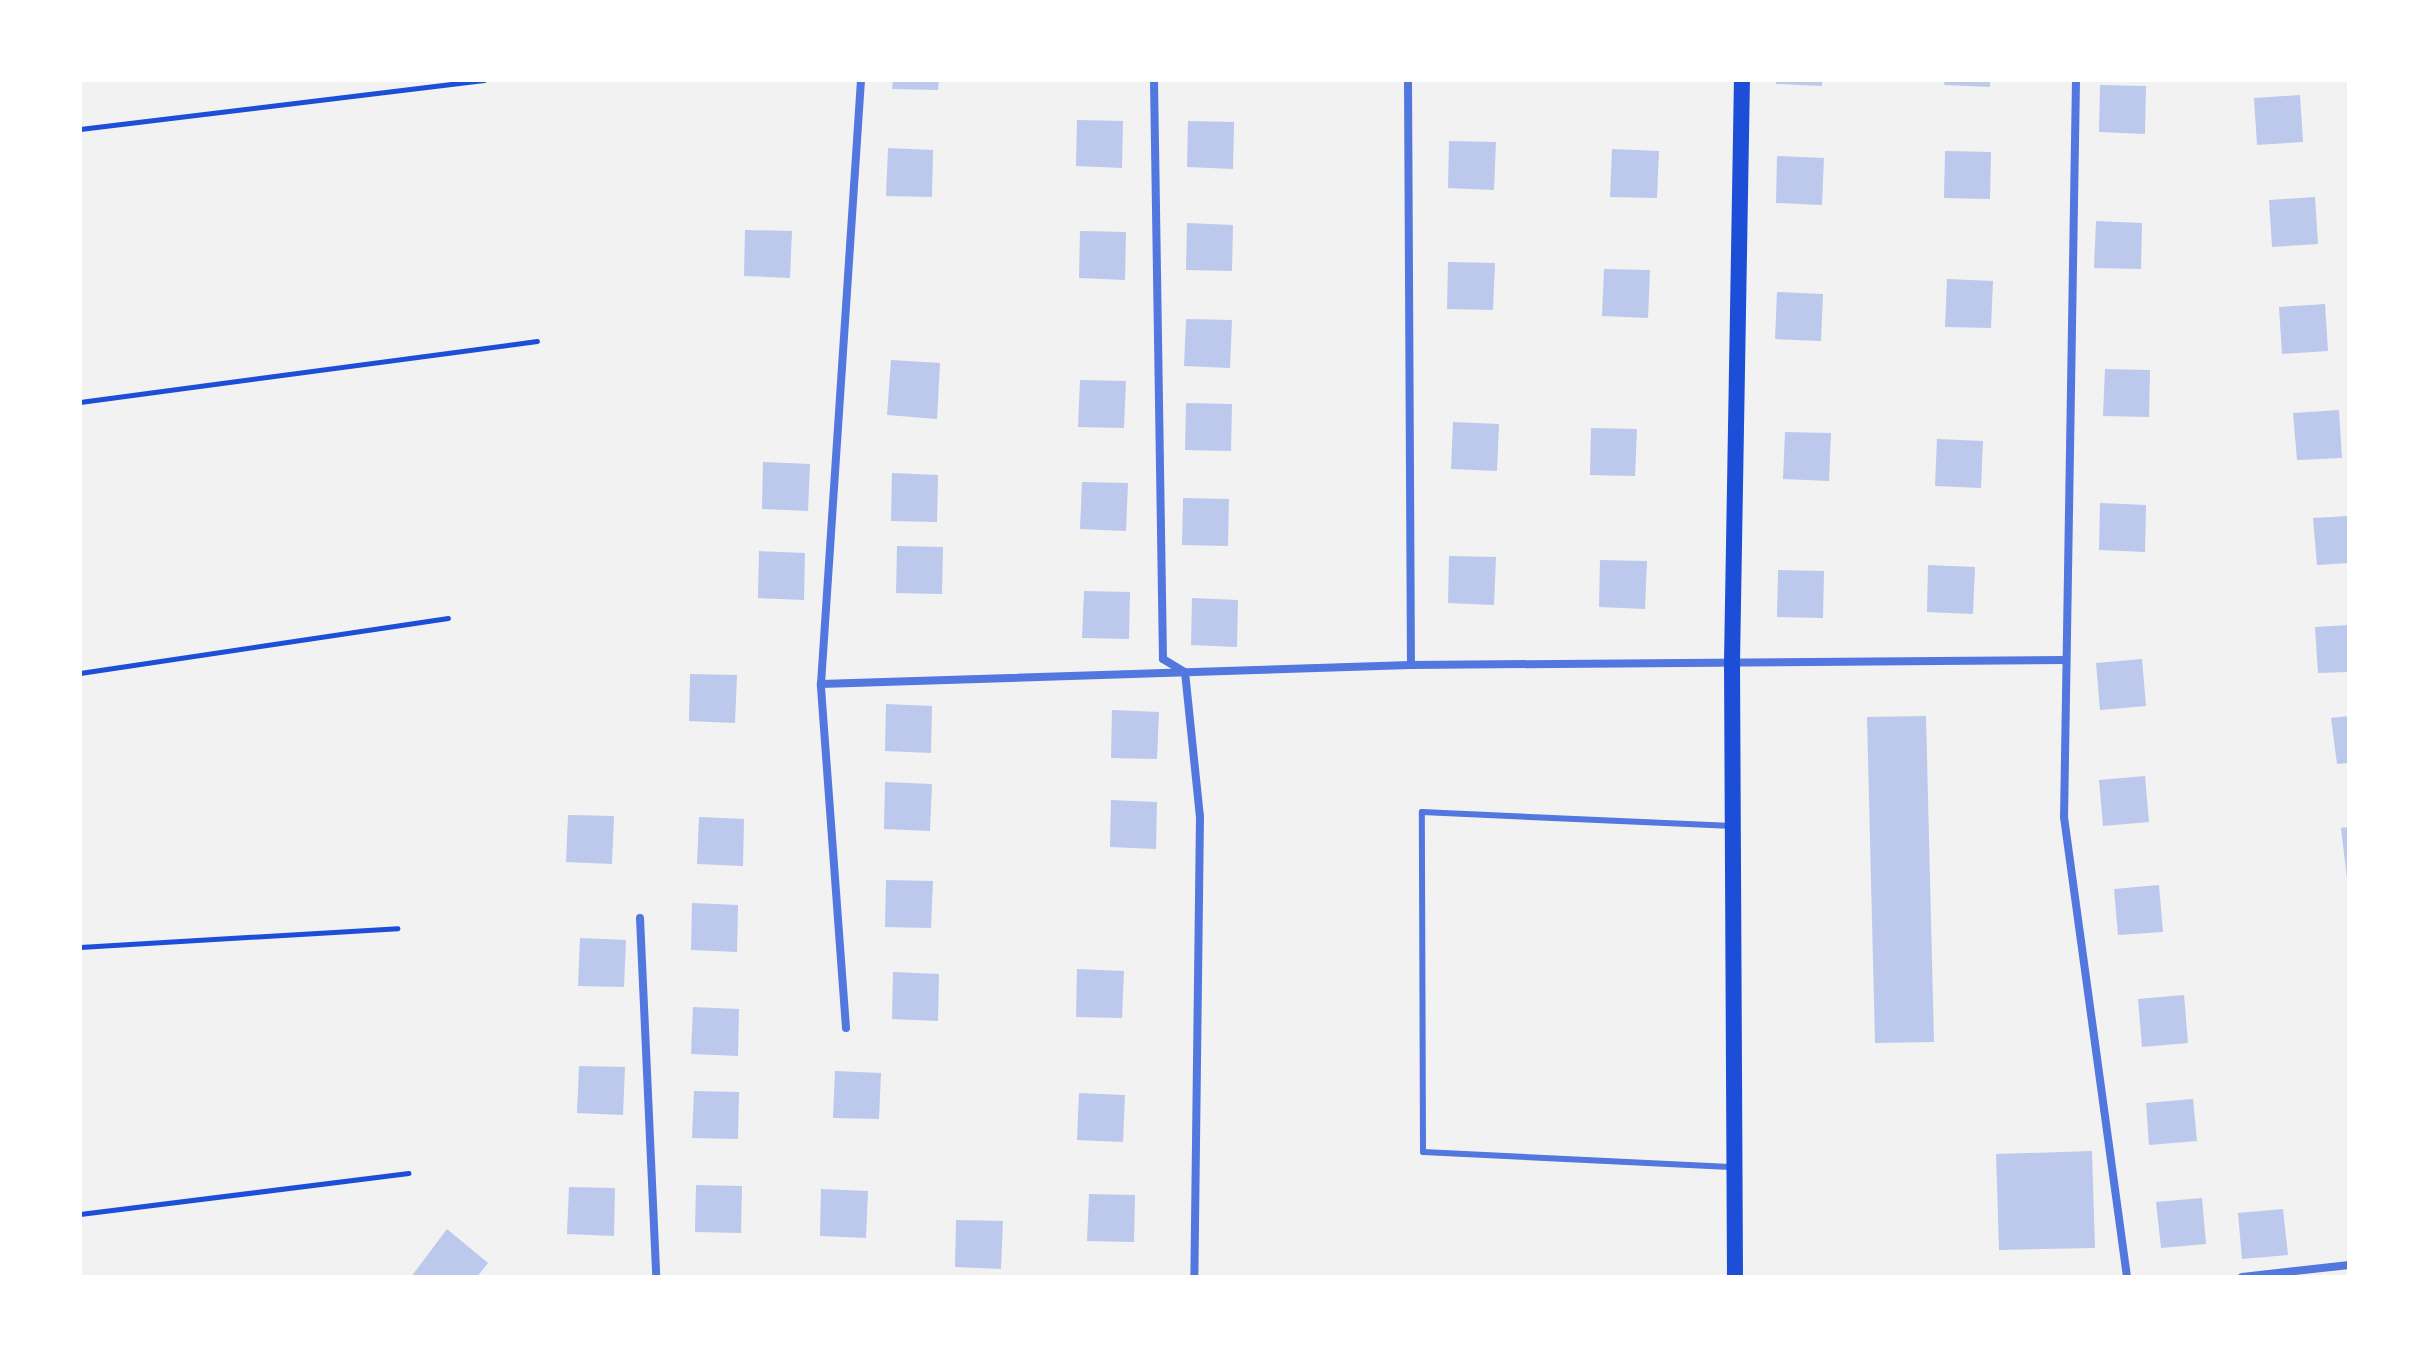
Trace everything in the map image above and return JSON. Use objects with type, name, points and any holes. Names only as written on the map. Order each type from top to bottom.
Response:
[{"type":"main road","points":[[1735,1277],[1730,1167],[1732,662],[1742,80]]},
{"type":"street","points":[[846,1028],[821,684],[861,80]]},
{"type":"street","points":[[1154,80],[1163,659],[1185,672]]},
{"type":"street","points":[[1408,80],[1411,665]]},
{"type":"street","points":[[2076,80],[2064,817],[2127,1277]]},
{"type":"street","points":[[821,684],[1411,665],[2066,660]]},
{"type":"street","points":[[1185,672],[1200,816],[1194,1277]]},
{"type":"street","points":[[640,918],[656,1277]]},
{"type":"street","points":[[2242,1277],[2349,1265]]},
{"type":"lane","points":[[1730,1167],[1423,1152],[1422,812],[1733,826]]},
{"type":"path","points":[[80,129],[484,80]]},
{"type":"path","points":[[80,402],[537,341]]},
{"type":"path","points":[[80,673],[448,618]]},
{"type":"path","points":[[80,947],[397,928]]},
{"type":"path","points":[[80,1214],[408,1173]]},
{"type":"building","points":[[893,80],[939,80],[938,90],[892,89]]},
{"type":"building","points":[[1776,80],[1822,80],[1822,86],[1776,84]]},
{"type":"building","points":[[1945,80],[1990,80],[1990,87],[1944,85]]},
{"type":"building","points":[[2100,85],[2146,86],[2145,134],[2099,132]]},
{"type":"building","points":[[2300,95],[2303,142],[2257,145],[2254,98]]},
{"type":"building","points":[[1077,120],[1123,121],[1122,168],[1076,166]]},
{"type":"building","points":[[1188,121],[1234,122],[1233,169],[1187,167]]},
{"type":"building","points":[[1449,141],[1496,142],[1494,190],[1448,188]]},
{"type":"building","points":[[888,148],[933,150],[932,197],[886,196]]},
{"type":"building","points":[[1612,149],[1659,151],[1657,198],[1610,197]]},
{"type":"building","points":[[1945,151],[1991,152],[1990,199],[1944,198]]},
{"type":"building","points":[[1777,156],[1824,158],[1822,205],[1776,203]]},
{"type":"building","points":[[2315,197],[2318,244],[2272,247],[2269,200]]},
{"type":"building","points":[[2096,221],[2142,223],[2141,269],[2094,268]]},
{"type":"building","points":[[1187,223],[1233,225],[1232,271],[1186,270]]},
{"type":"building","points":[[745,230],[792,231],[790,278],[744,276]]},
{"type":"building","points":[[1080,231],[1126,232],[1125,280],[1079,278]]},
{"type":"building","points":[[1448,262],[1495,263],[1493,310],[1447,309]]},
{"type":"building","points":[[1604,269],[1650,270],[1648,318],[1602,316]]},
{"type":"building","points":[[1947,279],[1993,281],[1991,328],[1945,327]]},
{"type":"building","points":[[1777,292],[1823,294],[1821,341],[1775,339]]},
{"type":"building","points":[[2325,304],[2328,351],[2282,354],[2279,307]]},
{"type":"building","points":[[1186,319],[1232,320],[1230,368],[1184,366]]},
{"type":"building","points":[[891,360],[940,363],[937,419],[887,415]]},
{"type":"building","points":[[2105,369],[2150,370],[2149,417],[2103,416]]},
{"type":"building","points":[[1080,380],[1126,381],[1124,428],[1078,427]]},
{"type":"building","points":[[1186,403],[1232,404],[1231,451],[1185,450]]},
{"type":"building","points":[[2339,410],[2342,458],[2297,460],[2293,413]]},
{"type":"building","points":[[1453,422],[1499,424],[1497,471],[1451,469]]},
{"type":"building","points":[[1591,428],[1637,429],[1635,476],[1590,475]]},
{"type":"building","points":[[1785,432],[1831,433],[1829,481],[1783,479]]},
{"type":"building","points":[[1937,439],[1983,441],[1981,488],[1935,486]]},
{"type":"building","points":[[763,462],[810,464],[808,511],[762,509]]},
{"type":"building","points":[[892,473],[938,475],[937,522],[891,521]]},
{"type":"building","points":[[1082,482],[1128,483],[1126,531],[1080,529]]},
{"type":"building","points":[[1183,498],[1229,499],[1228,546],[1182,545]]},
{"type":"building","points":[[2100,503],[2146,505],[2145,552],[2099,550]]},
{"type":"building","points":[[2349,516],[2349,563],[2317,565],[2313,518]]},
{"type":"building","points":[[897,546],[943,547],[942,594],[896,593]]},
{"type":"building","points":[[759,551],[805,553],[804,600],[758,598]]},
{"type":"building","points":[[1449,556],[1496,557],[1494,605],[1448,603]]},
{"type":"building","points":[[1600,560],[1647,561],[1645,609],[1599,607]]},
{"type":"building","points":[[1928,565],[1975,567],[1973,614],[1927,612]]},
{"type":"building","points":[[1778,570],[1824,571],[1823,618],[1777,617]]},
{"type":"building","points":[[1084,591],[1130,592],[1129,639],[1082,638]]},
{"type":"building","points":[[1192,598],[1238,600],[1237,647],[1191,645]]},
{"type":"building","points":[[2349,625],[2349,672],[2318,673],[2315,627]]},
{"type":"building","points":[[2142,659],[2146,706],[2100,710],[2096,663]]},
{"type":"building","points":[[690,674],[737,675],[735,723],[689,721]]},
{"type":"building","points":[[886,704],[932,706],[931,753],[885,751]]},
{"type":"building","points":[[1112,710],[1159,712],[1157,759],[1111,758]]},
{"type":"building","points":[[1926,716],[1934,1042],[1875,1043],[1867,717]]},
{"type":"building","points":[[2349,716],[2349,763],[2337,764],[2331,718]]},
{"type":"building","points":[[2145,776],[2149,822],[2103,826],[2099,780]]},
{"type":"building","points":[[885,782],[932,784],[930,831],[884,829]]},
{"type":"building","points":[[1111,800],[1157,802],[1156,849],[1110,847]]},
{"type":"building","points":[[568,815],[614,816],[612,864],[566,862]]},
{"type":"building","points":[[699,817],[744,819],[743,866],[697,864]]},
{"type":"building","points":[[2349,827],[2349,879],[2347,879],[2341,828]]},
{"type":"building","points":[[886,880],[933,881],[931,928],[885,927]]},
{"type":"building","points":[[2159,885],[2163,932],[2118,935],[2114,889]]},
{"type":"building","points":[[692,903],[738,905],[737,952],[691,950]]},
{"type":"building","points":[[580,938],[626,940],[624,987],[578,986]]},
{"type":"building","points":[[1077,969],[1124,971],[1122,1018],[1076,1017]]},
{"type":"building","points":[[893,972],[939,974],[938,1021],[892,1019]]},
{"type":"building","points":[[2184,995],[2188,1043],[2142,1047],[2138,999]]},
{"type":"building","points":[[693,1007],[739,1009],[738,1056],[691,1054]]},
{"type":"building","points":[[579,1066],[625,1067],[623,1115],[577,1113]]},
{"type":"building","points":[[835,1071],[881,1073],[879,1119],[833,1118]]},
{"type":"building","points":[[694,1091],[739,1092],[738,1139],[692,1138]]},
{"type":"building","points":[[1079,1093],[1125,1095],[1123,1142],[1077,1140]]},
{"type":"building","points":[[2193,1099],[2197,1141],[2149,1145],[2146,1103]]},
{"type":"building","points":[[2092,1151],[2095,1248],[1999,1250],[1996,1154]]},
{"type":"building","points":[[696,1185],[742,1186],[741,1233],[695,1232]]},
{"type":"building","points":[[569,1187],[615,1188],[614,1236],[567,1234]]},
{"type":"building","points":[[821,1189],[868,1191],[866,1238],[820,1236]]},
{"type":"building","points":[[1089,1194],[1135,1195],[1134,1242],[1087,1241]]},
{"type":"building","points":[[2202,1198],[2206,1244],[2161,1248],[2156,1202]]},
{"type":"building","points":[[2283,1209],[2288,1255],[2242,1259],[2238,1213]]},
{"type":"building","points":[[956,1220],[1003,1221],[1001,1269],[955,1267]]},
{"type":"building","points":[[447,1229],[488,1263],[477,1277],[411,1277]]}]
